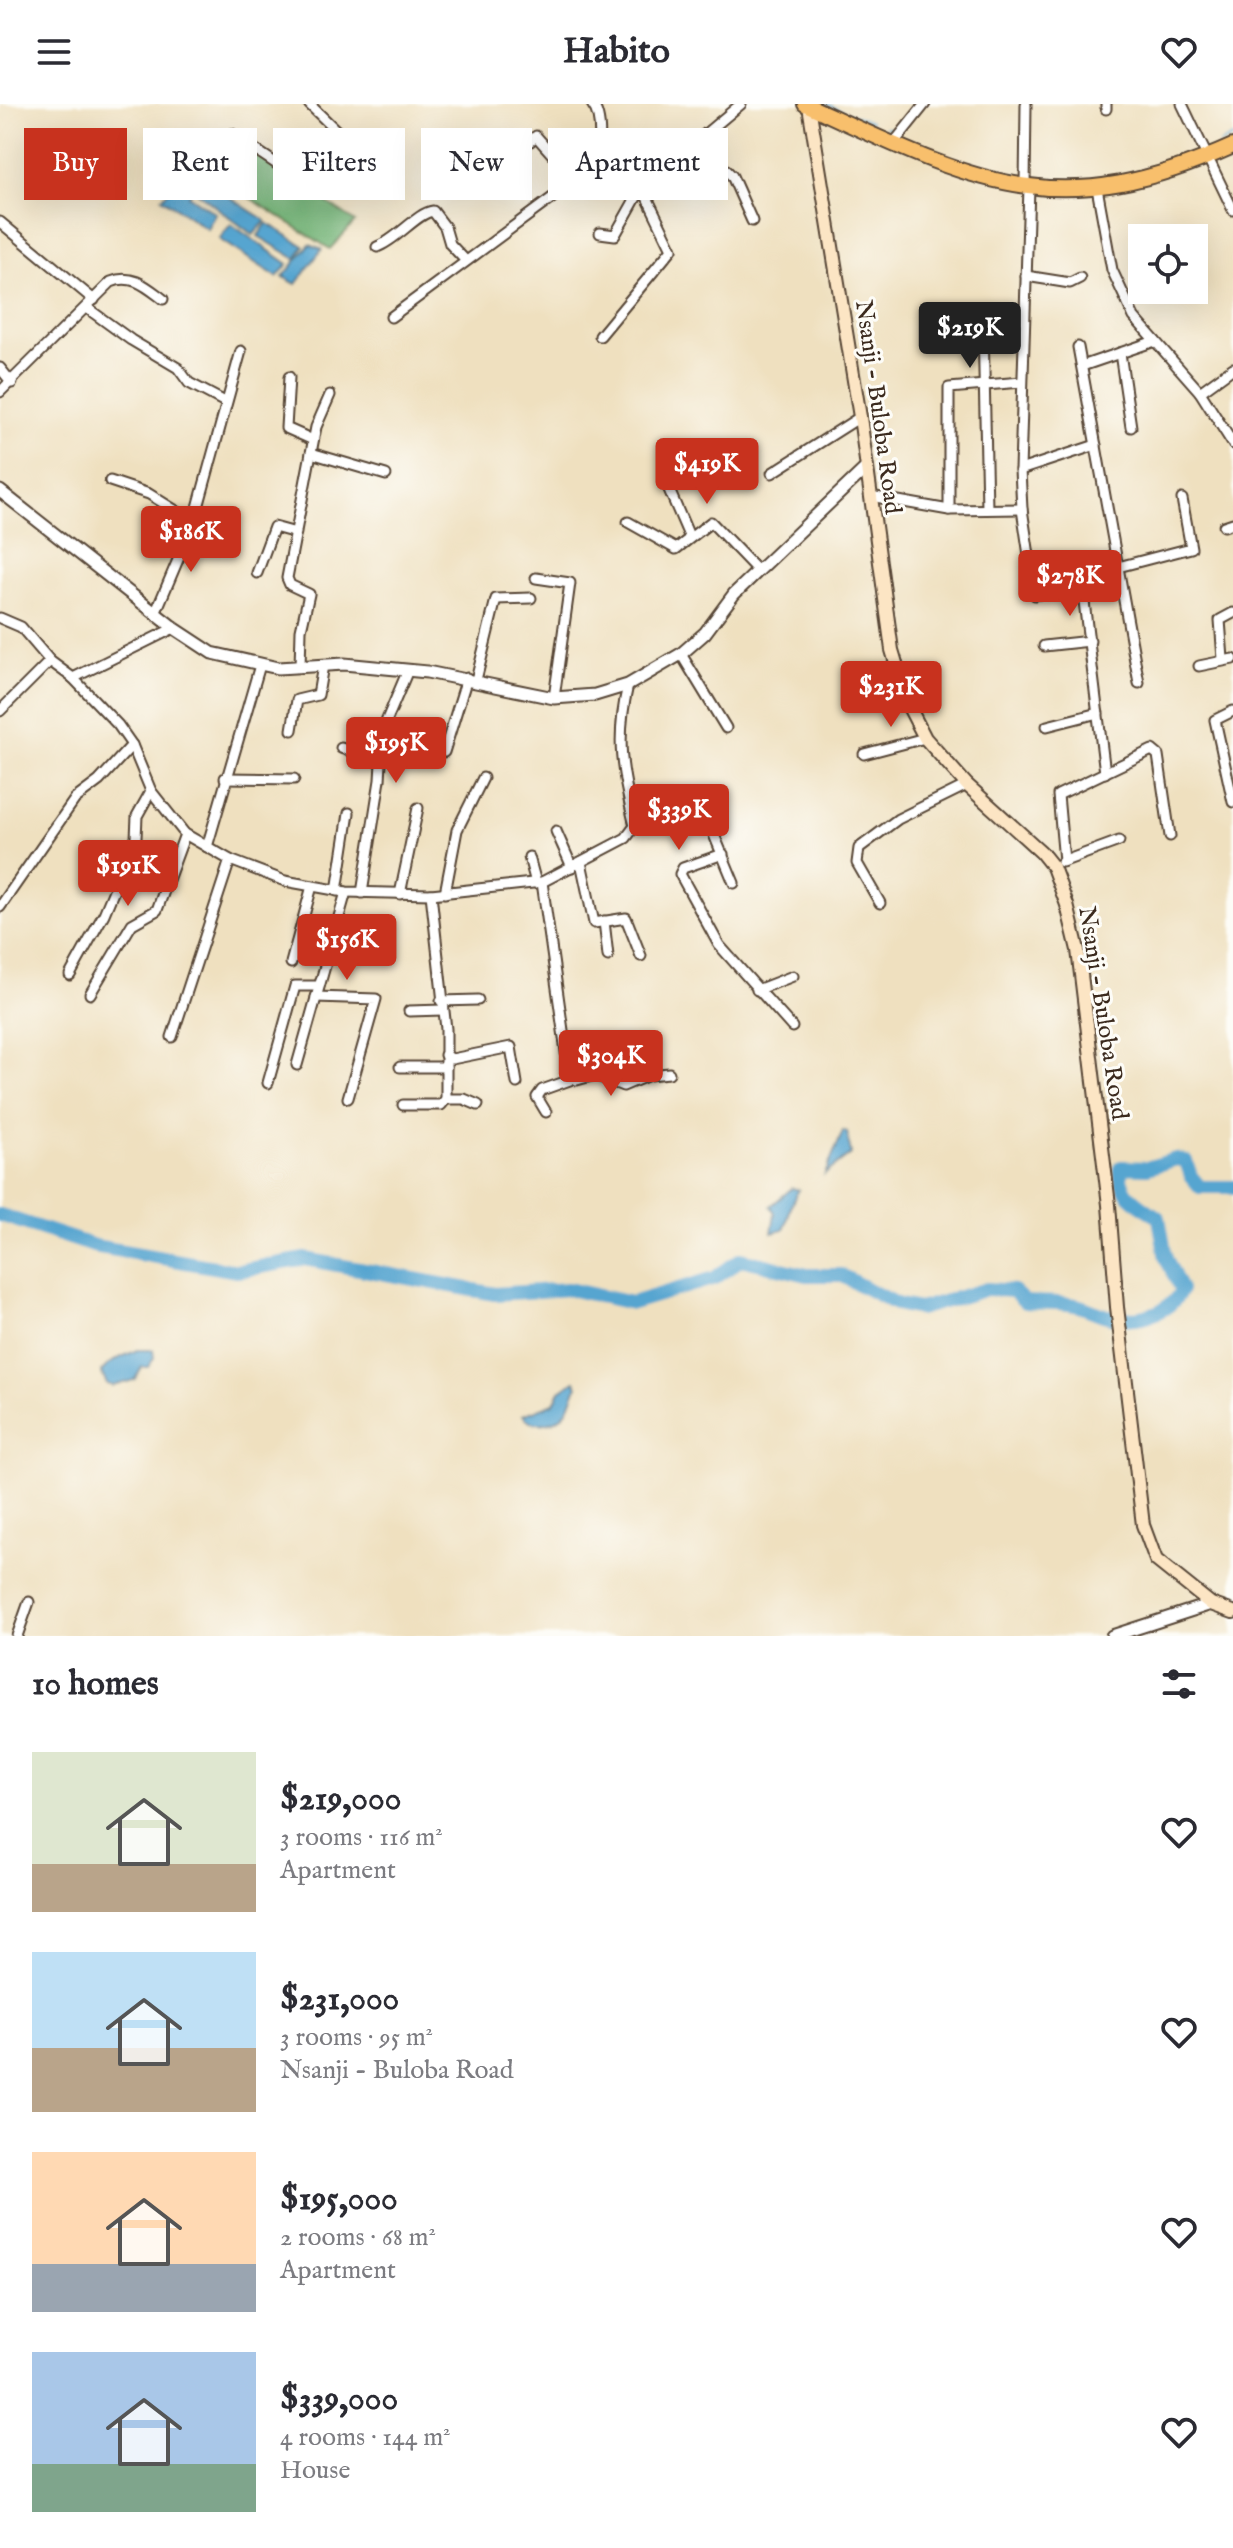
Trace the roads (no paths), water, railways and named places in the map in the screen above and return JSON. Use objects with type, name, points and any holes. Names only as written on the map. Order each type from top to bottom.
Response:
[{"type":"main road","points":[[807,105],[969,176],[1027,187],[1097,188],[1139,182],[1233,146]]},
{"type":"main road","name":"Nsanji - Buloba Road","points":[[807,105],[860,417],[892,650],[909,707],[925,738],[967,785],[1059,864],[1078,950],[1143,1525],[1156,1560],[1211,1604],[1233,1612]]},
{"type":"street","points":[[257,151],[311,187],[345,139],[309,104]]},
{"type":"street","points":[[592,104],[598,112],[598,128]]},
{"type":"street","points":[[713,128],[741,104]]},
{"type":"street","points":[[893,144],[925,104]]},
{"type":"street","points":[[1026,104],[1022,509],[1035,595],[1082,585],[1105,773]]},
{"type":"street","points":[[1182,104],[1233,210]]},
{"type":"street","points":[[532,140],[536,136],[548,150]]},
{"type":"street","points":[[728,172],[752,221]]},
{"type":"street","points":[[1097,188],[1112,270],[1134,317],[1200,392],[1233,444]]},
{"type":"street","points":[[391,317],[550,200]]},
{"type":"street","points":[[600,233],[615,235],[635,200]]},
{"type":"street","points":[[600,336],[672,249],[648,200]]},
{"type":"street","points":[[377,247],[397,238],[426,212],[433,211],[445,227],[450,244],[466,261]]},
{"type":"street","points":[[0,222],[131,340],[178,368],[189,383],[225,402]]},
{"type":"street","points":[[1026,276],[1070,283],[1080,278]]},
{"type":"street","points":[[0,392],[111,282],[124,278],[138,281],[163,299]]},
{"type":"street","points":[[983,325],[987,509]]},
{"type":"street","points":[[1082,366],[1155,341]]},
{"type":"street","points":[[1078,347],[1139,683]]},
{"type":"street","points":[[155,614],[194,522],[241,351]]},
{"type":"street","points":[[1120,353],[1131,427]]},
{"type":"street","points":[[0,368],[12,383]]},
{"type":"street","points":[[1200,392],[1233,368]]},
{"type":"street","points":[[289,377],[286,428],[313,440]]},
{"type":"street","points":[[949,510],[949,388],[1022,382]]},
{"type":"street","points":[[300,667],[301,630],[309,594],[290,585],[287,578],[313,440],[330,395]]},
{"type":"street","points":[[772,473],[860,417]]},
{"type":"street","points":[[1020,470],[1096,445]]},
{"type":"street","points":[[311,453],[386,475]]},
{"type":"street","points":[[687,462],[668,470],[664,478],[689,536]]},
{"type":"street","points":[[0,491],[155,614],[212,653],[260,665],[408,670],[472,679],[554,698],[595,695],[628,685],[681,654],[705,633],[758,571],[867,467]]},
{"type":"street","points":[[110,481],[149,494],[194,522]]},
{"type":"street","points":[[870,496],[949,510],[1022,509]]},
{"type":"street","points":[[1118,567],[1191,548],[1182,499]]},
{"type":"street","points":[[628,522],[676,549],[704,524],[714,524],[758,571]]},
{"type":"street","points":[[257,573],[274,527],[296,533]]},
{"type":"street","points":[[536,578],[570,583],[554,698]]},
{"type":"street","points":[[444,752],[472,679],[496,599],[531,598]]},
{"type":"street","points":[[1199,666],[1228,659],[1220,620],[1233,613]]},
{"type":"street","points":[[0,618],[21,627],[50,661],[105,709],[132,745],[151,791],[185,834],[230,860],[285,881],[341,892],[400,894],[445,893],[539,882],[626,838],[635,826],[696,802],[705,813],[734,883]]},
{"type":"street","points":[[73,678],[174,628]]},
{"type":"street","points":[[1044,646],[1090,641]]},
{"type":"street","points":[[681,654],[726,728]]},
{"type":"street","points":[[0,711],[50,661]]},
{"type":"street","points":[[207,847],[260,665]]},
{"type":"street","points":[[292,730],[297,700],[318,695],[323,665]]},
{"type":"street","points":[[362,893],[387,713],[408,670]]},
{"type":"street","points":[[628,685],[622,713],[620,762],[635,826]]},
{"type":"street","points":[[1233,711],[1215,720],[1233,802]]},
{"type":"street","points":[[1047,726],[1098,713]]},
{"type":"street","points":[[864,754],[925,738]]},
{"type":"street","points":[[0,907],[75,799],[99,781],[132,745]]},
{"type":"street","points":[[341,748],[381,762]]},
{"type":"street","points":[[1119,841],[1059,864],[1057,796],[1152,750],[1157,753],[1170,836]]},
{"type":"street","points":[[225,778],[294,779]]},
{"type":"street","points":[[445,893],[457,830],[483,778]]},
{"type":"street","points":[[880,903],[857,863],[859,848],[898,819],[967,785]]},
{"type":"street","points":[[70,975],[104,914],[136,838],[137,816],[151,791]]},
{"type":"street","points":[[400,894],[418,808]]},
{"type":"street","points":[[297,1065],[341,892],[349,813]]},
{"type":"street","points":[[556,831],[576,864],[594,923],[626,918],[641,956]]},
{"type":"street","points":[[90,994],[132,924],[157,910],[185,834]]},
{"type":"street","points":[[723,854],[683,868],[680,874],[719,945],[792,1027]]},
{"type":"street","points":[[529,857],[539,882],[570,1075],[568,1083],[542,1090],[537,1097],[546,1112]]},
{"type":"street","points":[[172,1037],[230,860]]},
{"type":"street","points":[[291,963],[312,886]]},
{"type":"street","points":[[403,1105],[441,1105],[446,1099],[442,1005],[431,894]]},
{"type":"street","points":[[604,921],[608,956]]},
{"type":"street","points":[[757,990],[793,976]]},
{"type":"street","points":[[268,1083],[295,986],[317,992],[376,999],[348,1098]]},
{"type":"street","points":[[409,1011],[478,1000]]},
{"type":"street","points":[[445,1055],[452,1059],[511,1047],[517,1083]]},
{"type":"street","points":[[400,1067],[446,1067]]},
{"type":"street","points":[[570,1075],[577,1080],[595,1075],[623,1086],[649,1075],[669,1073]]},
{"type":"street","points":[[446,1099],[464,1099],[478,1105]]},
{"type":"street","points":[[17,1636],[29,1602]]},
{"type":"street","points":[[1112,1636],[1211,1604]]},
{"type":"water","points":[[165,200],[196,200],[215,213],[207,229]]},
{"type":"water","points":[[207,200],[234,200],[266,221],[253,235]]},
{"type":"water","points":[[267,223],[304,246],[296,259],[258,236]]},
{"type":"water","points":[[231,224],[288,264],[277,277],[219,239]]},
{"type":"water","points":[[310,244],[322,249],[296,284],[283,277]]},
{"type":"water","points":[[843,1131],[847,1132],[851,1154],[825,1174]]},
{"type":"water","points":[[792,1188],[799,1190],[784,1230],[772,1233],[775,1213],[771,1206]]},
{"type":"water","points":[[137,1350],[153,1350],[154,1358],[148,1367],[142,1367],[134,1380],[113,1386],[107,1384],[101,1372]]},
{"type":"water","points":[[575,1381],[578,1386],[569,1407],[558,1419],[539,1423],[523,1415],[554,1403],[560,1391]]},
{"type":"waterway","points":[[826,104],[843,111]]},
{"type":"waterway","points":[[847,113],[871,121]]},
{"type":"waterway","points":[[886,127],[896,132]]},
{"type":"waterway","points":[[1220,144],[1233,137]]},
{"type":"waterway","points":[[918,145],[928,150]]},
{"type":"waterway","points":[[991,171],[1020,176]]},
{"type":"waterway","points":[[1034,179],[1067,181]]},
{"type":"waterway","points":[[0,1215],[94,1246],[237,1271],[305,1259],[495,1294],[568,1289],[632,1303],[715,1278],[741,1259],[807,1275],[841,1275],[896,1304],[919,1309],[987,1289],[1013,1291],[1025,1302],[1069,1304],[1106,1316],[1131,1318],[1161,1310],[1181,1290],[1166,1258],[1159,1218],[1126,1191],[1122,1184],[1121,1167],[1147,1168],[1176,1159],[1186,1161],[1191,1176],[1200,1187],[1233,1187]]}]
